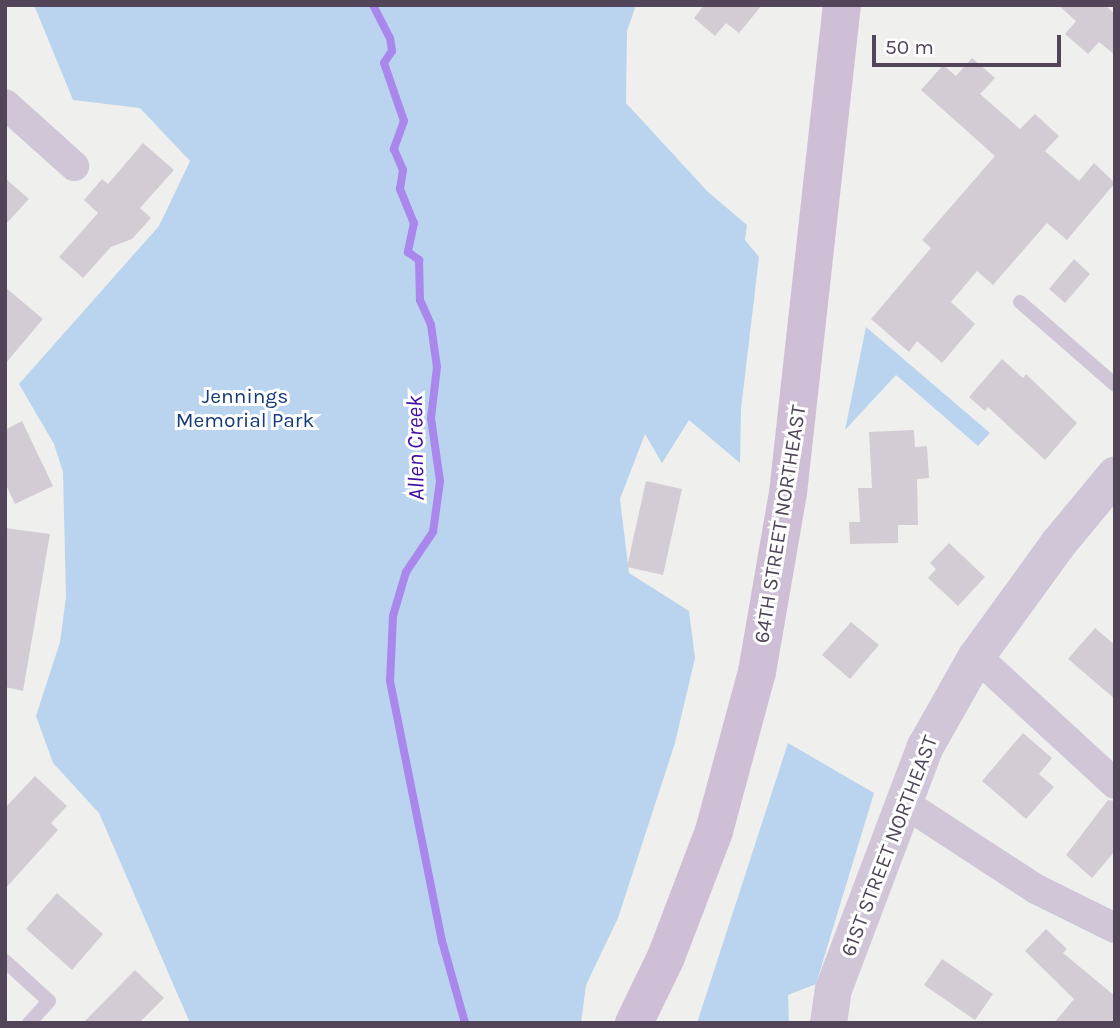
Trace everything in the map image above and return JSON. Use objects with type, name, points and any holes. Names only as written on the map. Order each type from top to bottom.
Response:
[{"type":"main road","name":"64TH STREET NORTHEAST","points":[[634,1023],[666,957],[714,831],[757,672],[788,493],[842,5]]},
{"type":"street","points":[[5,104],[74,166]]},
{"type":"street","name":"61ST STREET NORTHEAST","points":[[828,1023],[833,989],[925,746],[976,656],[1058,543],[1115,474]]},
{"type":"street","points":[[976,656],[1115,784]]},
{"type":"street","points":[[904,803],[1036,888],[1115,928]]},
{"type":"lane","points":[[1020,302],[1115,385]]},
{"type":"lane","points":[[5,961],[49,1001],[29,1023]]},
{"type":"green space","name":"Jennings Memorial Park","points":[[34,5],[636,5],[627,31],[626,103],[708,192],[747,225],[745,240],[759,257],[741,409],[740,463],[689,420],[662,463],[645,434],[620,499],[629,573],[689,611],[695,658],[675,743],[618,918],[586,985],[581,1023],[190,1023],[99,813],[53,763],[36,716],[60,642],[66,597],[63,472],[54,444],[19,384],[159,226],[190,161],[140,108],[73,100]]},
{"type":"green space","points":[[866,327],[990,433],[978,446],[896,375],[845,430]]},
{"type":"green space","points":[[788,743],[874,793],[816,984],[788,995],[789,1023],[697,1023]]},
{"type":"building","points":[[704,5],[762,5],[739,33],[726,23],[715,36],[694,18]]},
{"type":"building","points":[[1058,5],[1105,5],[1115,14],[1115,55],[1099,42],[1088,54],[1065,34],[1076,21]]},
{"type":"building","points":[[972,58],[995,78],[980,94],[1020,129],[1035,114],[1059,136],[1045,151],[1079,181],[1094,163],[1115,183],[1067,240],[1047,223],[993,285],[977,271],[951,302],[975,324],[942,363],[917,341],[909,352],[871,319],[931,248],[922,240],[995,156],[921,90],[943,65],[956,76]]},
{"type":"building","points":[[143,143],[174,170],[140,208],[151,218],[132,239],[111,247],[83,278],[59,257],[98,213],[84,200],[102,179],[108,184]]},
{"type":"building","points":[[5,178],[29,199],[5,225]]},
{"type":"building","points":[[1074,259],[1090,274],[1065,303],[1049,289]]},
{"type":"building","points":[[5,287],[43,319],[5,364]]},
{"type":"building","points":[[1002,359],[1023,378],[1026,374],[1077,423],[1045,460],[988,407],[985,411],[969,397]]},
{"type":"building","points":[[22,421],[53,486],[15,504],[5,483],[5,430]]},
{"type":"building","points":[[914,430],[915,447],[927,446],[929,478],[917,479],[918,525],[898,525],[898,543],[850,544],[849,522],[860,522],[858,488],[872,488],[869,432]]},
{"type":"building","points":[[646,481],[682,489],[663,575],[627,567]]},
{"type":"building","points":[[5,528],[50,534],[23,691],[5,687]]},
{"type":"building","points":[[949,543],[985,577],[958,606],[928,578],[936,569],[930,563]]},
{"type":"building","points":[[851,622],[879,645],[850,679],[822,655]]},
{"type":"building","points":[[1095,628],[1115,645],[1115,699],[1068,659]]},
{"type":"building","points":[[1023,733],[1052,758],[1039,774],[1054,787],[1026,819],[982,781]]},
{"type":"building","points":[[35,776],[67,806],[51,823],[58,830],[5,889],[5,808]]},
{"type":"building","points":[[1108,800],[1115,801],[1115,851],[1092,878],[1066,855]]},
{"type":"building","points":[[57,893],[103,934],[72,970],[26,929]]},
{"type":"building","points":[[1046,929],[1067,949],[1063,953],[1115,996],[1115,1023],[1054,1023],[1074,999],[1025,951]]},
{"type":"building","points":[[942,959],[993,994],[975,1020],[924,985]]},
{"type":"building","points":[[135,970],[164,998],[139,1023],[83,1023]]},
{"type":"waterway","name":"Allen Creek","points":[[373,5],[390,38],[392,51],[384,63],[404,121],[394,149],[403,170],[400,189],[414,223],[408,252],[419,260],[420,300],[431,325],[437,367],[431,418],[440,481],[433,532],[406,572],[393,616],[390,681],[442,941],[465,1023]]}]
